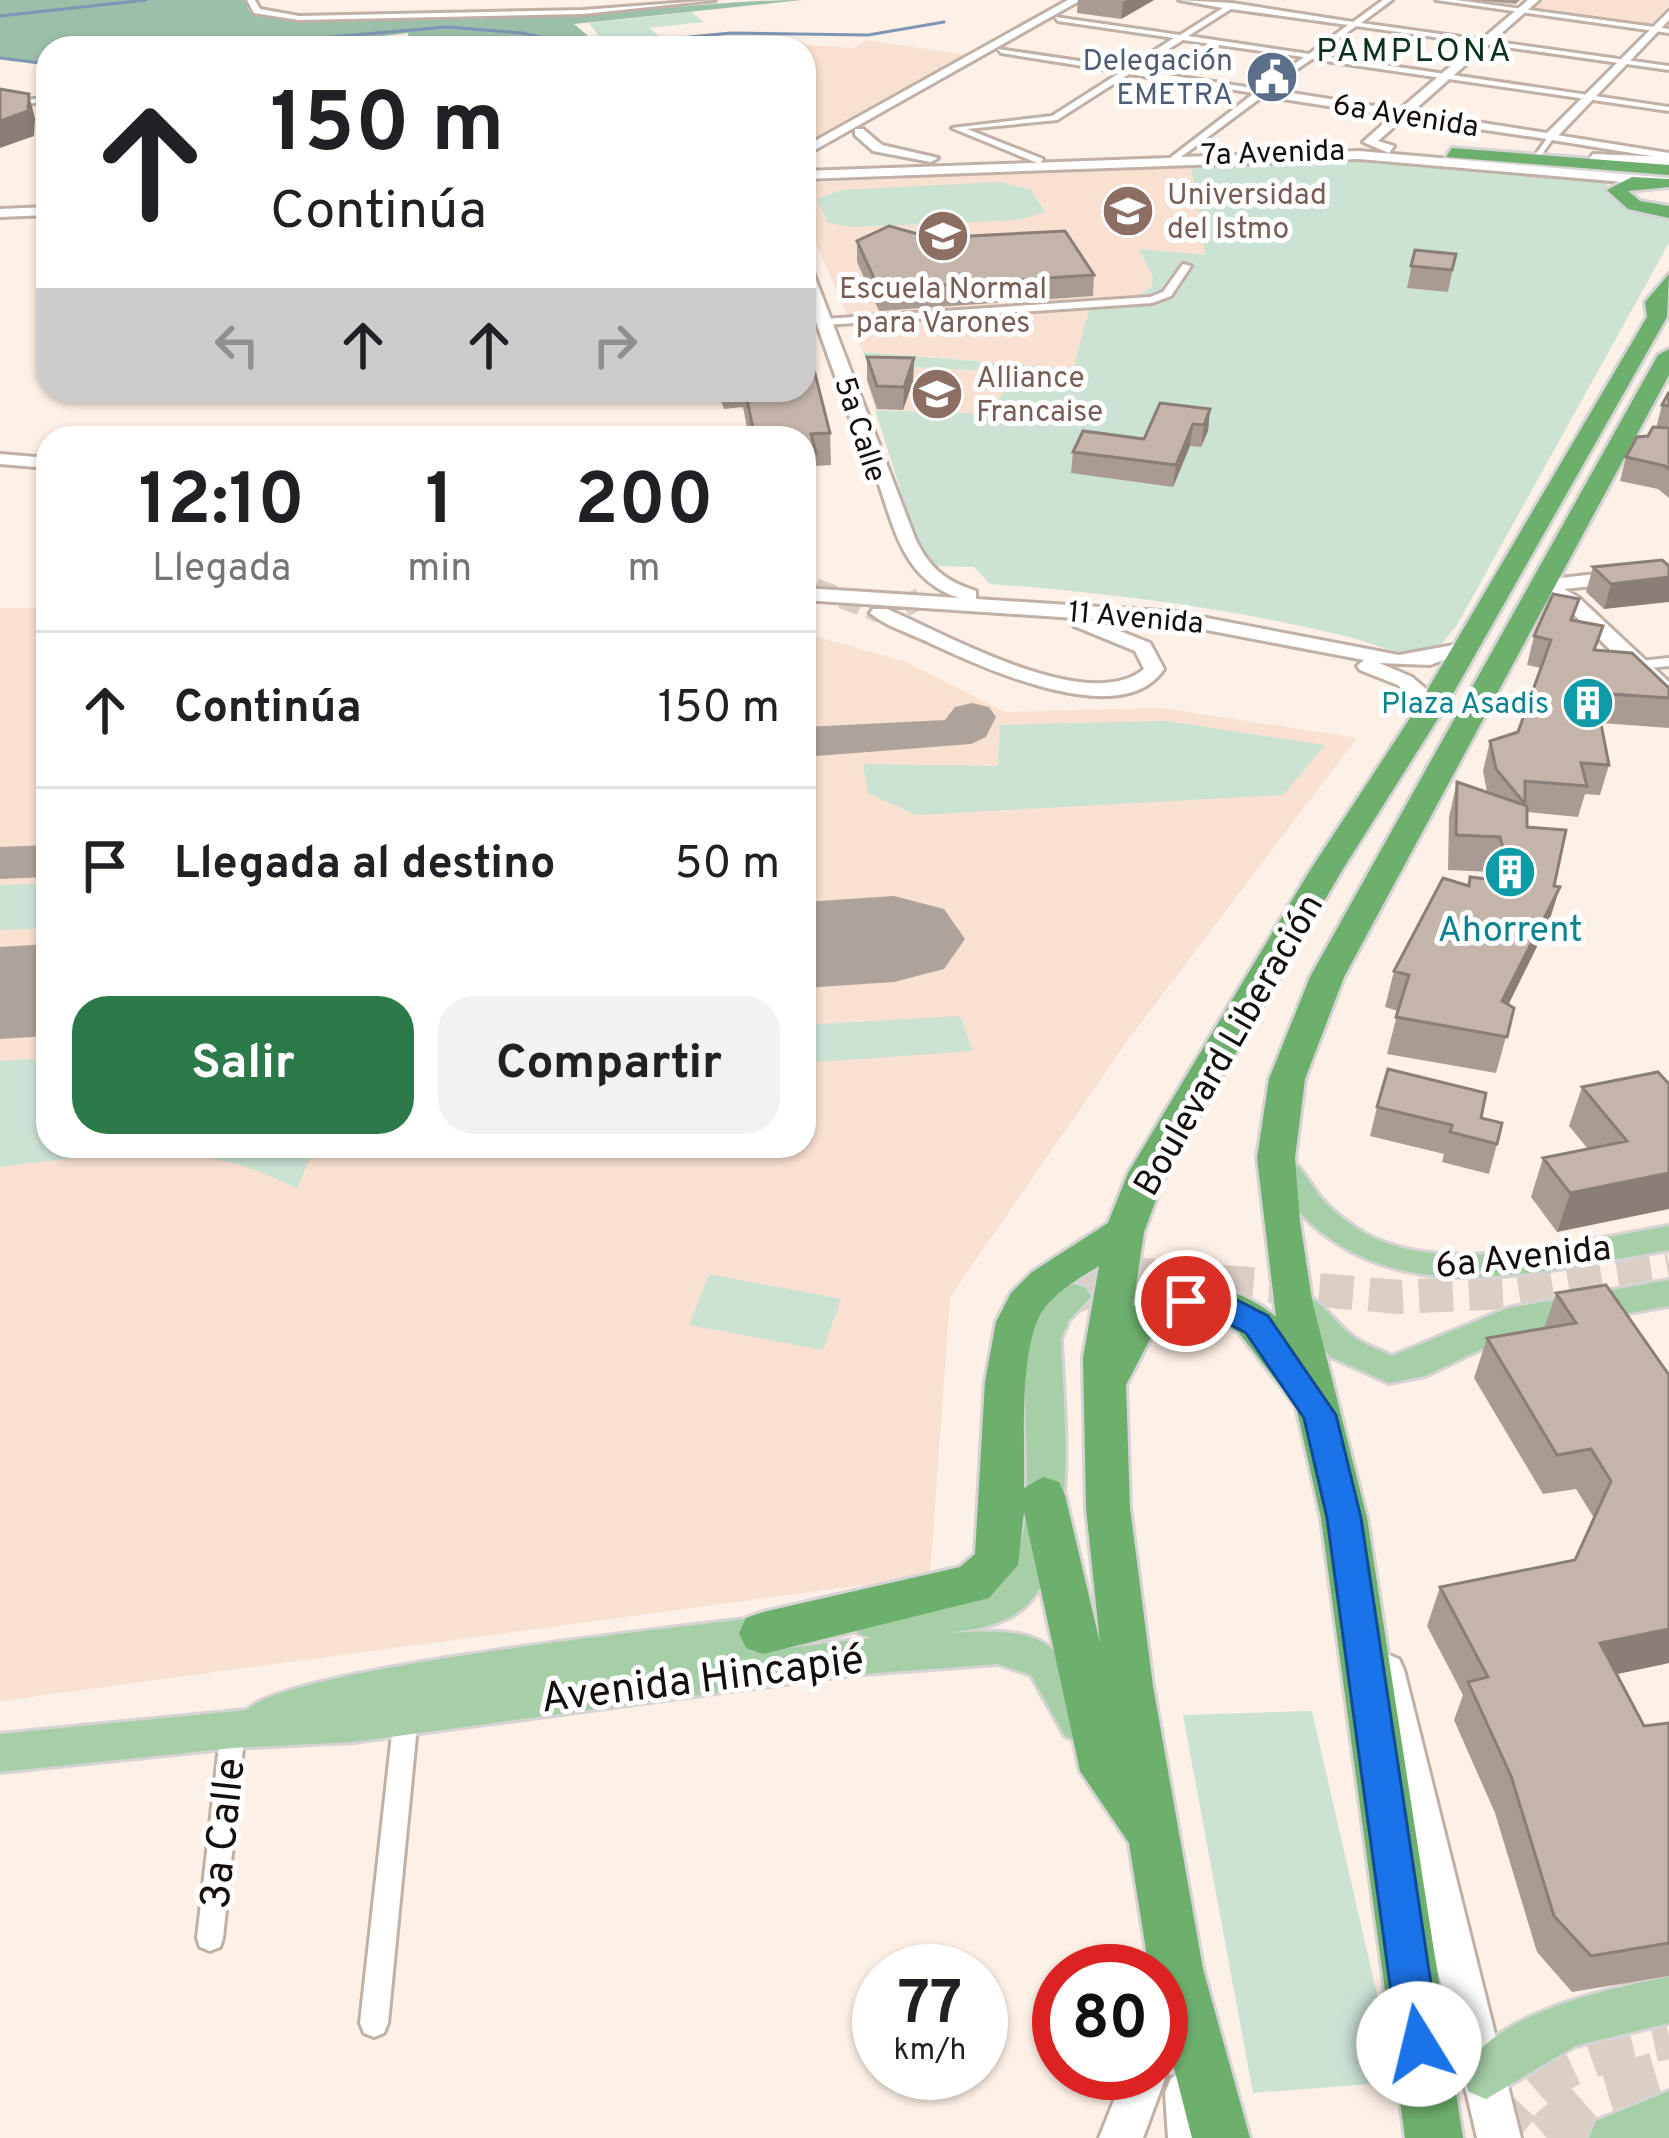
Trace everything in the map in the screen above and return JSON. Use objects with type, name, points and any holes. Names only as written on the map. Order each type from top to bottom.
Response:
[{"type":"highway","points":[[1452,153],[1668,167]]},
{"type":"highway","points":[[1509,166],[1668,167]]},
{"type":"highway","points":[[1668,167],[1616,190],[1634,205],[1669,212]]},
{"type":"highway","name":"Boulevard Liberación","points":[[1163,1944],[1152,1832],[1126,1664],[1104,1434],[1108,1320],[1124,1232],[1147,1173],[1325,872],[1432,706],[1463,646],[1663,313],[1655,302],[1669,280]]},
{"type":"highway","name":"Boulevard Liberación","points":[[1433,2138],[1344,1518],[1292,1300],[1276,1158],[1287,1079],[1309,1014],[1542,586],[1629,441],[1669,355]]},
{"type":"highway","points":[[763,1634],[964,1587],[990,1571],[1001,1545],[1010,1351],[1019,1314],[1052,1278],[1124,1232]]},
{"type":"highway","points":[[1104,1434],[1128,1334],[1152,1311],[1186,1301],[1224,1307],[1257,1324],[1320,1415]]},
{"type":"highway","points":[[1042,1495],[1105,1771],[1152,1832]]},
{"type":"highway","name":"Boulevard Liberación","points":[[1188,2049],[1221,2138]]},
{"type":"main road","points":[[816,145],[1076,0]]},
{"type":"main road","points":[[886,165],[856,143],[859,132],[1093,0]]},
{"type":"main road","points":[[1389,149],[1369,142],[1534,0]]},
{"type":"main road","points":[[1550,137],[1623,62],[1662,30],[1669,14]]},
{"type":"main road","points":[[1175,156],[1261,92]]},
{"type":"main road","name":"6a Avenida","points":[[1261,92],[1550,137]]},
{"type":"main road","points":[[859,132],[878,148],[937,159]]},
{"type":"main road","name":"7a Avenida","points":[[816,171],[830,174],[937,159],[960,165],[1389,149],[1452,153]]},
{"type":"main road","name":"7a Avenida","points":[[816,168],[1359,155],[1509,166]]},
{"type":"main road","points":[[0,213],[36,212]]},
{"type":"main road","name":"5a Calle","points":[[816,298],[873,453],[907,594]]},
{"type":"main road","points":[[873,453],[887,473],[914,563],[935,583],[968,595],[1124,605],[1175,618]]},
{"type":"main road","points":[[0,459],[36,462]]},
{"type":"main road","points":[[0,478],[36,480]]},
{"type":"main road","points":[[1542,586],[1669,572]]},
{"type":"main road","points":[[1542,586],[1571,601],[1669,694]]},
{"type":"main road","name":"11 Avenida","points":[[816,593],[1175,618],[1399,661],[1430,659],[1463,646]]},
{"type":"main road","name":"11 Avenida","points":[[816,593],[1203,631],[1370,667],[1405,681],[1432,706]]},
{"type":"main road","points":[[880,613],[1082,692],[1119,690],[1148,679],[1154,669],[1142,647],[1081,622]]},
{"type":"main road","points":[[922,616],[955,644]]},
{"type":"main road","name":"6a Avenida","points":[[1276,1158],[1317,1218],[1398,1262],[1478,1265],[1669,1238]]},
{"type":"main road","name":"6a Avenida","points":[[1292,1300],[1343,1348],[1389,1370],[1413,1366],[1508,1321],[1669,1292]]},
{"type":"main road","name":"Avenida Hincapié","points":[[233,1729],[364,1689],[1002,1603],[1019,1592],[1034,1565],[1042,1495],[1044,1339],[1055,1313],[1074,1297]]},
{"type":"main road","name":"Boulevard Liberación","points":[[1344,1518],[1424,1809],[1498,2138]]},
{"type":"main road","name":"Avenida Hincapié","points":[[0,1754],[406,1716],[850,1657],[1010,1647],[1036,1656],[1052,1671],[1105,1771]]},
{"type":"main road","points":[[1486,2075],[1530,2041],[1570,2020],[1669,2000]]},
{"type":"main road","points":[[1121,2138],[1136,2100]]},
{"type":"main road","name":"Boulevard Liberación","points":[[1184,2100],[1190,2138]]},
{"type":"main road","points":[[1613,2138],[1669,2115]]},
{"type":"street","points":[[323,18],[325,0]]},
{"type":"street","points":[[566,13],[567,0]]},
{"type":"street","points":[[250,2],[278,16],[323,18],[438,11],[566,13],[711,0]]},
{"type":"street","points":[[1183,0],[1669,68]]},
{"type":"street","points":[[1040,161],[956,128],[1047,121],[1240,0]]},
{"type":"street","points":[[1261,92],[1388,0]]},
{"type":"street","points":[[1440,0],[1662,30]]},
{"type":"street","points":[[1058,20],[1669,109]]},
{"type":"street","name":"6a Avenida","points":[[1001,51],[1261,92]]},
{"type":"street","points":[[0,106],[36,101]]},
{"type":"street","points":[[1539,152],[1550,137]]},
{"type":"street","name":"6a Avenida","points":[[1550,137],[1668,167]]},
{"type":"street","points":[[825,322],[1152,300],[1167,295],[1186,266]]},
{"type":"street","points":[[1639,665],[1669,662]]},
{"type":"street","points":[[374,2023],[406,1716]]},
{"type":"street","name":"3a Calle","points":[[210,1938],[233,1729]]},
{"type":"shaded area","points":[[1543,0],[1669,0],[1669,6],[1649,26],[1530,10]]},
{"type":"shaded area","points":[[867,40],[973,56],[816,141],[816,45],[853,48]]},
{"type":"shaded area","points":[[1191,165],[1205,256],[1140,249],[1153,277],[1151,287],[1132,300],[1073,369],[863,352],[816,244],[816,182]]},
{"type":"shaded area","name":"Alliance Francaise","points":[[908,367],[1017,372],[991,414],[875,410],[866,377],[906,378]]},
{"type":"shaded area","points":[[0,608],[36,608],[36,1158],[816,1158],[816,636],[906,662],[1005,712],[1162,708],[1357,738],[1130,1037],[950,1297],[930,1576],[0,1701]]},
{"type":"green space","points":[[0,0],[246,0],[248,10],[315,20],[449,12],[600,13],[802,0],[574,24],[588,36],[36,36],[36,62],[0,58]]},
{"type":"green space","points":[[691,12],[704,22],[650,28],[659,36],[599,36],[589,23]]},
{"type":"green space","points":[[1395,159],[1605,179],[1612,199],[1669,218],[1669,243],[1457,625],[1438,648],[1404,652],[1215,610],[990,584],[974,567],[937,566],[920,552],[875,410],[990,414],[1016,372],[909,367],[873,378],[863,352],[1073,369],[1090,307],[1132,300],[1151,287],[1153,277],[1139,249],[1205,255],[1191,165]]},
{"type":"green space","points":[[1000,182],[1031,190],[1045,212],[1019,220],[853,227],[828,223],[817,199],[842,190]]},
{"type":"green space","points":[[1166,721],[1325,745],[1283,795],[916,815],[868,793],[863,764],[998,766],[1000,725]]},
{"type":"green space","points":[[36,884],[36,928],[0,930],[0,885]]},
{"type":"green space","points":[[960,1016],[973,1051],[816,1062],[816,1024]]},
{"type":"green space","points":[[36,1059],[36,1158],[86,1158],[0,1167],[0,1061]]},
{"type":"green space","points":[[200,1158],[310,1158],[297,1189],[225,1162]]},
{"type":"green space","points":[[709,1274],[841,1299],[823,1350],[689,1325]]},
{"type":"green space","points":[[1312,1711],[1397,2082],[1253,2093],[1183,1715]]},
{"type":"building","points":[[0,89],[29,94],[28,111],[0,121]]},
{"type":"building","points":[[889,226],[932,238],[1065,231],[1094,275],[879,289],[857,241]]},
{"type":"building","points":[[1415,250],[1456,254],[1452,270],[1411,266]]},
{"type":"building","points":[[867,357],[914,358],[904,387],[877,386]]},
{"type":"building","points":[[816,378],[830,433],[816,434],[816,426],[752,426],[748,402],[816,402]]},
{"type":"building","points":[[1160,403],[1210,409],[1204,425],[1193,424],[1176,465],[1073,452],[1083,431],[1144,439]]},
{"type":"building","points":[[1653,427],[1669,428],[1669,469],[1626,457],[1637,437],[1648,436]]},
{"type":"building","points":[[1662,560],[1669,566],[1669,577],[1611,584],[1593,567]]},
{"type":"building","points":[[1553,594],[1579,599],[1571,620],[1603,626],[1594,650],[1632,653],[1669,688],[1669,698],[1595,693],[1609,765],[1581,763],[1587,786],[1525,781],[1525,804],[1496,769],[1490,741],[1518,732],[1551,640],[1534,636]]},
{"type":"building","points":[[1457,782],[1527,806],[1527,827],[1566,830],[1554,886],[1560,887],[1502,1001],[1514,1008],[1507,1037],[1396,1017],[1409,975],[1394,971],[1443,878],[1469,886],[1470,877],[1512,882],[1500,837],[1456,835]]},
{"type":"building","points":[[1388,1069],[1486,1093],[1481,1118],[1502,1123],[1497,1144],[1450,1132],[1452,1125],[1377,1107]]},
{"type":"building","points":[[1658,1072],[1669,1084],[1669,1173],[1570,1193],[1543,1158],[1627,1141],[1582,1087]]},
{"type":"building","points":[[1606,1285],[1669,1375],[1669,1629],[1600,1643],[1644,1726],[1669,1723],[1669,1943],[1591,1956],[1554,1916],[1511,1776],[1468,1682],[1488,1677],[1440,1587],[1575,1560],[1611,1481],[1591,1449],[1557,1455],[1487,1338],[1576,1323],[1556,1293]]},
{"type":"waterway","points":[[0,16],[146,0]]},
{"type":"waterway","points":[[700,36],[868,35],[944,22]]},
{"type":"waterway","points":[[341,36],[447,27],[536,36]]},
{"type":"waterway","points":[[0,58],[36,62]]},
{"type":"taxiway","points":[[816,741],[954,734],[969,727],[972,717]]},
{"type":"taxiway","points":[[0,863],[36,862]]},
{"type":"runway","points":[[816,944],[894,939]]},
{"type":"runway","points":[[0,993],[36,991]]},
{"type":"tunnel","points":[[816,588],[880,613]]},
{"type":"tunnel","points":[[907,594],[922,617]]},
{"type":"tunnel","points":[[1074,1297],[1114,1279],[1145,1275],[1399,1297],[1506,1292],[1669,1265]]},
{"type":"tunnel","points":[[1493,2138],[1529,2093],[1568,2066],[1613,2049],[1669,2037]]},
{"type":"tunnel","points":[[1547,2138],[1595,2096],[1669,2074]]},
{"type":"place","name":"Delegación EMETRA","points":[[1272,77]]},
{"type":"place","name":"Universidad del Istmo","points":[[1128,211]]},
{"type":"place","name":"Escuela Normal para Varones","points":[[943,236]]},
{"type":"place","name":"Alliance Francaise","points":[[937,394]]},
{"type":"place","name":"Plaza Asadis","points":[[1588,703]]},
{"type":"place","name":"Ahorrent","points":[[1510,872]]},
{"type":"district","name":"PAMPLONA","points":[[1415,49]]},
{"type":"route","points":[[1186,1301],[1224,1307],[1257,1324],[1320,1415],[1344,1518],[1419,2044]]}]
